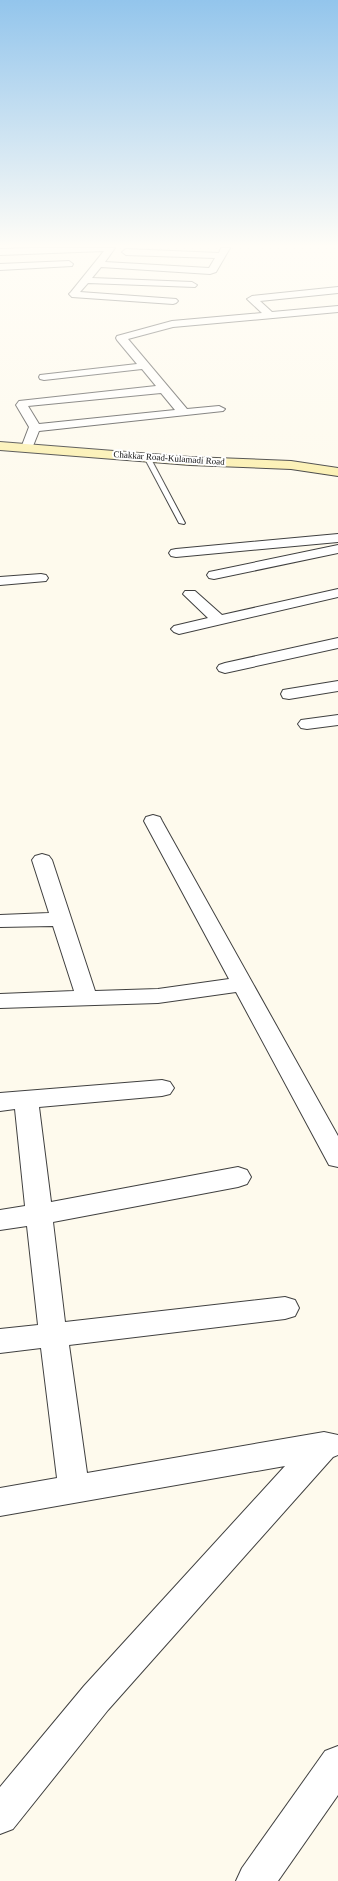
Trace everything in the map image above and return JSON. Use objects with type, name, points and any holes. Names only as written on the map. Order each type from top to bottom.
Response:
[{"type":"street","points":[[125,336],[120,338],[183,412]]},
{"type":"street","points":[[44,377],[144,366]]},
{"type":"street","points":[[35,428],[22,405],[23,403],[163,389]]},
{"type":"street","points":[[35,428],[219,408]]},
{"type":"street","points":[[28,448],[33,430],[35,428]]},
{"type":"street","name":"Chakkar Road-Kulamadi Road","points":[[0,446],[147,458],[291,464],[338,472]]},
{"type":"street","points":[[176,553],[338,538]]},
{"type":"street","points":[[214,575],[338,549]]},
{"type":"street","points":[[0,581],[41,578]]},
{"type":"street","points":[[179,629],[338,593]]},
{"type":"street","points":[[190,594],[219,620]]},
{"type":"street","points":[[226,668],[338,643]]},
{"type":"street","points":[[289,694],[338,686]]},
{"type":"street","points":[[307,724],[338,720]]},
{"type":"street","points":[[153,821],[338,1158]]},
{"type":"street","points":[[42,860],[87,999]]},
{"type":"street","points":[[0,920],[61,919]]},
{"type":"street","points":[[0,1001],[158,996],[242,984]]},
{"type":"street","points":[[0,1102],[162,1088]]},
{"type":"street","points":[[26,1100],[53,1334],[74,1490]]},
{"type":"street","points":[[0,1220],[40,1214],[238,1177]]},
{"type":"street","points":[[0,1341],[285,1308]]},
{"type":"street","points":[[0,1502],[331,1444]]},
{"type":"street","points":[[0,1816],[96,1698],[331,1444]]},
{"type":"street","points":[[255,1881],[338,1764]]},
{"type":"lane","points":[[147,458],[182,523]]}]
